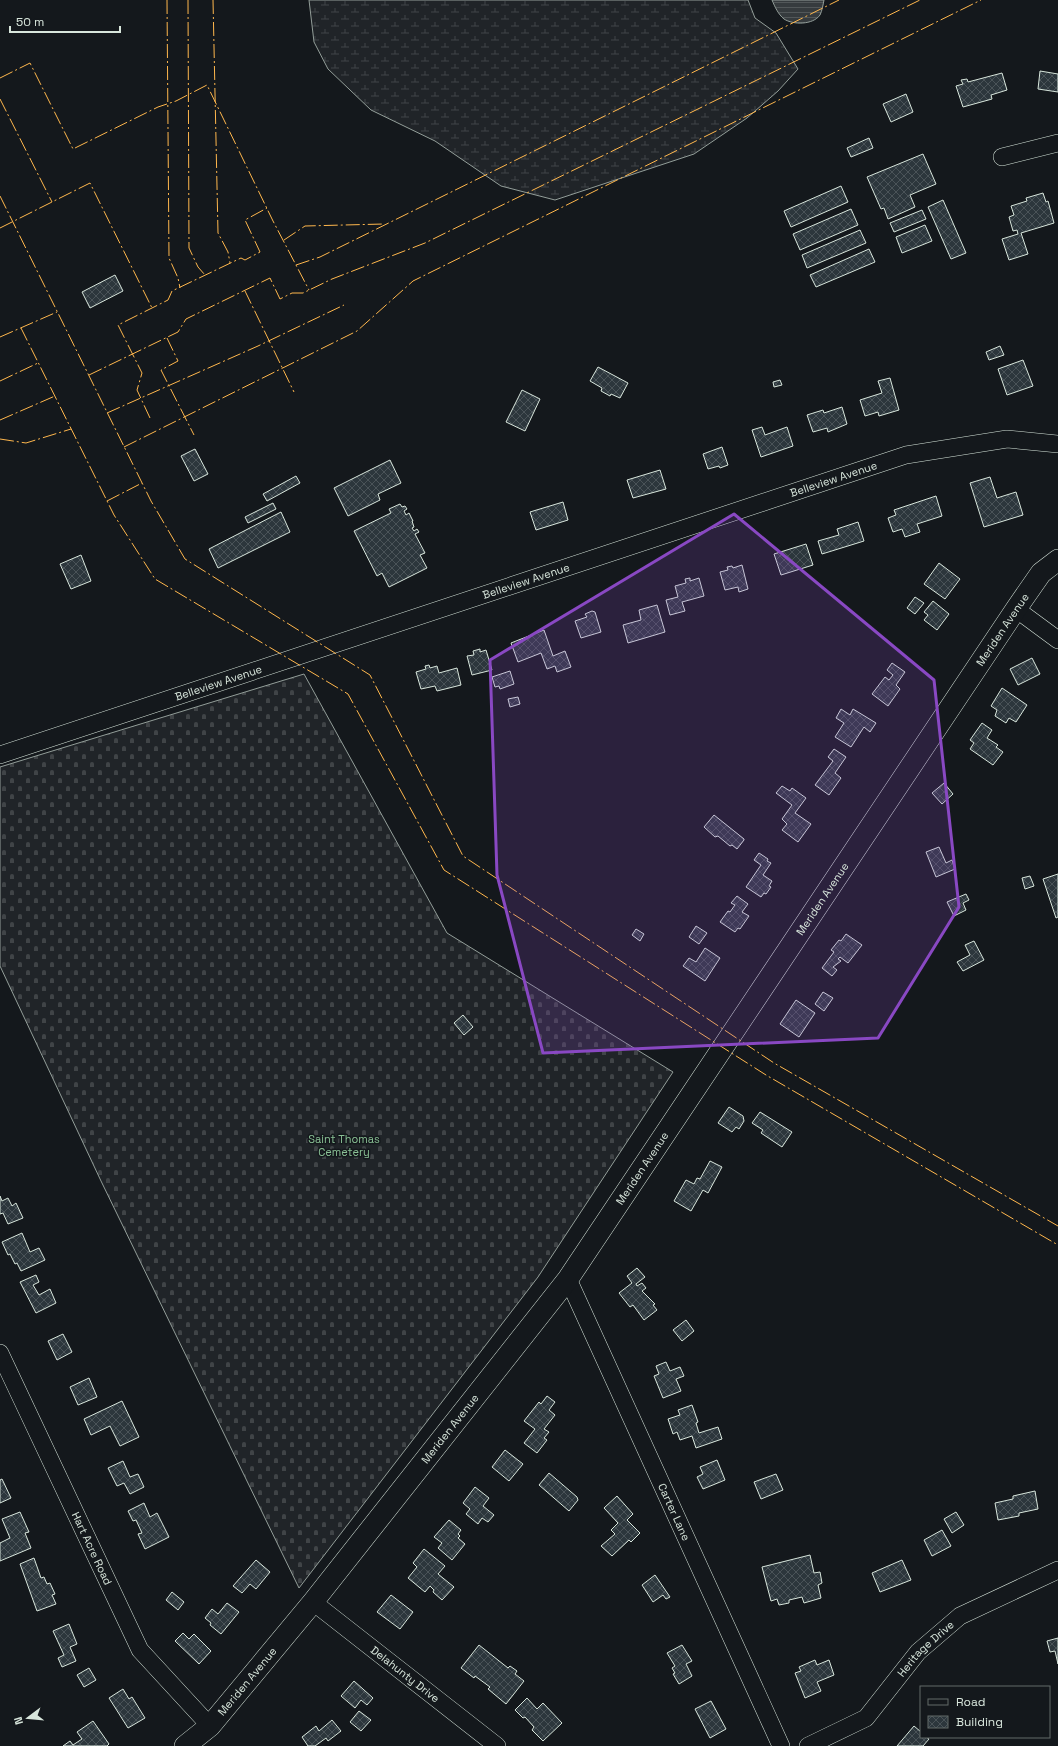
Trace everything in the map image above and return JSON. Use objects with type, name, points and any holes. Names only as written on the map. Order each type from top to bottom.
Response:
[{"type":"main road","name":"Meriden Avenue","points":[[185,1746],[210,1726],[313,1602],[568,1279],[1016,609],[1041,573],[1058,560]]},
{"type":"street","points":[[1002,158],[1058,143]]},
{"type":"street","name":"Belleview Avenue","points":[[0,755],[906,455],[1007,440],[1058,444]]},
{"type":"street","points":[[1016,609],[1058,640]]},
{"type":"street","name":"Carter Lane","points":[[568,1279],[781,1746]]},
{"type":"street","name":"Hart Acre Road","points":[[0,1353],[140,1650],[210,1726]]},
{"type":"street","name":"Heritage Drive","points":[[808,1746],[866,1718],[918,1652],[960,1616],[1058,1570]]},
{"type":"street","name":"Delahunty Drive","points":[[313,1602],[497,1746]]},
{"type":"highlighted area","points":[[734,514],[934,680],[959,907],[878,1038],[543,1053],[497,875],[490,660]]},
{"type":"green space","points":[[309,0],[748,0],[755,18],[776,33],[798,69],[778,91],[747,118],[694,154],[555,200],[501,186],[435,141],[371,110],[328,69],[314,42]]},
{"type":"green space","name":"Saint Thomas Cemetery","points":[[304,674],[447,933],[673,1072],[538,1277],[299,1588],[101,1181],[0,966],[0,767]]},
{"type":"shaded area","points":[[772,0],[824,0],[821,13],[817,18],[813,21],[798,23],[784,19],[778,13]]},
{"type":"building","points":[[1040,71],[1058,74],[1058,92],[1038,89]]},
{"type":"building","points":[[1002,73],[1007,90],[991,95],[992,99],[963,107],[956,86],[963,84],[961,80],[967,79],[968,82]]},
{"type":"building","points":[[906,94],[913,112],[891,122],[883,104]]},
{"type":"building","points":[[869,138],[873,148],[851,157],[847,148]]},
{"type":"building","points":[[923,154],[936,184],[910,195],[915,207],[888,219],[884,208],[881,209],[867,177]]},
{"type":"building","points":[[841,186],[848,202],[791,227],[784,211]]},
{"type":"building","points":[[1043,193],[1046,202],[1048,201],[1054,223],[1021,233],[1028,254],[1009,260],[1002,239],[1018,234],[1017,230],[1013,231],[1009,217],[1014,215],[1011,206],[1027,201],[1026,198]]},
{"type":"building","points":[[943,200],[966,253],[951,259],[928,207]]},
{"type":"building","points":[[851,209],[858,225],[800,250],[793,234]]},
{"type":"building","points":[[922,210],[926,219],[894,232],[890,223]]},
{"type":"building","points":[[925,225],[932,241],[902,253],[896,237]]},
{"type":"building","points":[[860,230],[866,243],[807,268],[802,255]]},
{"type":"building","points":[[869,249],[875,262],[816,287],[810,275]]},
{"type":"building","points":[[115,275],[123,291],[90,308],[82,292]]},
{"type":"building","points":[[1000,346],[1004,355],[989,360],[986,352]]},
{"type":"building","points":[[1023,360],[1033,386],[1007,395],[998,369]]},
{"type":"building","points":[[598,367],[628,383],[620,398],[611,394],[610,396],[601,391],[602,388],[590,381]]},
{"type":"building","points":[[890,378],[899,410],[879,416],[878,412],[865,416],[860,400],[882,393],[878,381]]},
{"type":"building","points":[[780,380],[782,385],[774,387],[773,382]]},
{"type":"building","points":[[522,390],[540,399],[525,431],[506,422]]},
{"type":"building","points":[[842,407],[847,424],[828,432],[827,428],[813,432],[807,415],[823,410],[824,413]]},
{"type":"building","points":[[762,427],[765,435],[787,427],[793,446],[761,457],[752,430]]},
{"type":"building","points":[[722,447],[728,465],[720,468],[719,466],[708,469],[703,454]]},
{"type":"building","points":[[195,449],[208,474],[194,481],[181,456]]},
{"type":"building","points":[[390,460],[401,483],[378,494],[380,500],[348,516],[334,488]]},
{"type":"building","points":[[660,470],[666,489],[633,498],[627,480]]},
{"type":"building","points":[[296,476],[300,483],[267,501],[263,494]]},
{"type":"building","points":[[990,477],[997,498],[1016,492],[1023,515],[984,527],[970,483]]},
{"type":"building","points":[[936,496],[942,516],[917,524],[920,532],[905,537],[902,529],[893,532],[888,518],[896,515],[894,510]]},
{"type":"building","points":[[563,502],[568,520],[536,530],[530,512]]},
{"type":"building","points":[[273,503],[276,509],[248,523],[245,517]]},
{"type":"building","points":[[400,504],[402,507],[405,506],[407,509],[404,511],[406,515],[409,513],[413,521],[414,527],[412,528],[414,531],[417,529],[419,532],[415,534],[425,553],[420,555],[427,568],[389,587],[382,573],[377,576],[354,531],[391,513],[389,509]]},
{"type":"building","points":[[281,512],[290,532],[218,568],[209,549]]},
{"type":"building","points":[[858,522],[864,541],[822,554],[818,541],[839,535],[837,529]]},
{"type":"building","points":[[806,544],[813,565],[781,575],[774,554]]},
{"type":"building","points":[[81,555],[91,581],[71,589],[60,564]]},
{"type":"building","points":[[939,563],[960,579],[945,599],[924,584]]},
{"type":"building","points":[[742,565],[748,589],[739,592],[738,587],[725,590],[720,572],[728,570],[727,567],[732,566],[733,568]]},
{"type":"building","points":[[690,578],[690,581],[699,578],[704,596],[682,602],[685,611],[670,615],[666,600],[678,597],[675,586],[686,583],[685,579]]},
{"type":"building","points":[[915,597],[924,603],[915,614],[907,608]]},
{"type":"building","points":[[933,601],[949,614],[937,630],[924,620],[928,615],[924,612]]},
{"type":"building","points":[[657,605],[665,632],[628,643],[623,625],[641,620],[639,610]]},
{"type":"building","points":[[592,611],[595,612],[601,632],[581,638],[575,621],[587,617],[585,614]]},
{"type":"building","points":[[544,630],[553,656],[565,651],[571,667],[557,672],[555,666],[547,669],[541,653],[518,662],[511,643]]},
{"type":"building","points":[[480,649],[480,652],[486,650],[492,670],[472,675],[467,656],[474,655],[473,651]]},
{"type":"building","points":[[1032,658],[1040,674],[1018,685],[1010,669]]},
{"type":"building","points":[[892,663],[905,672],[896,685],[900,689],[888,706],[872,694],[885,677],[889,680],[893,675],[887,670]]},
{"type":"building","points":[[429,665],[430,668],[437,666],[439,673],[457,668],[461,685],[437,691],[435,686],[421,689],[416,672],[426,669],[425,666]]},
{"type":"building","points":[[510,671],[514,684],[500,689],[499,686],[495,687],[492,677]]},
{"type":"building","points":[[1002,688],[1027,705],[1016,722],[1009,718],[1006,723],[995,716],[997,710],[991,706]]},
{"type":"building","points":[[518,697],[520,704],[510,707],[508,699]]},
{"type":"building","points":[[841,709],[850,715],[853,709],[876,723],[870,732],[864,727],[851,747],[835,737],[844,723],[836,718]]},
{"type":"building","points":[[982,723],[992,730],[987,738],[998,745],[996,747],[1003,752],[993,765],[970,749],[974,743],[970,740]]},
{"type":"building","points":[[834,749],[846,757],[835,773],[841,778],[829,795],[815,785],[833,761],[828,757]]},
{"type":"building","points":[[944,783],[953,794],[942,804],[932,793]]},
{"type":"building","points":[[782,786],[790,791],[792,788],[806,798],[795,813],[811,824],[798,842],[782,830],[787,824],[782,819],[792,805],[776,793]]},
{"type":"building","points":[[714,815],[744,839],[737,849],[732,845],[730,846],[718,836],[715,837],[704,827]]},
{"type":"building","points":[[939,847],[946,863],[952,860],[955,869],[936,877],[926,852]]},
{"type":"building","points":[[759,853],[771,863],[763,875],[772,881],[769,886],[771,887],[766,894],[764,893],[761,897],[746,887],[761,865],[754,860]]},
{"type":"building","points":[[1058,874],[1058,917],[1056,918],[1043,879]]},
{"type":"building","points":[[1030,876],[1034,886],[1025,889],[1022,878]]},
{"type":"building","points":[[966,894],[969,900],[963,903],[966,910],[954,916],[947,902]]},
{"type":"building","points":[[737,896],[748,904],[742,912],[749,916],[740,929],[738,928],[735,932],[720,922],[728,911],[730,912],[735,905],[731,903]]},
{"type":"building","points":[[696,926],[707,933],[699,944],[689,937]]},
{"type":"building","points":[[636,929],[644,934],[640,941],[632,935]]},
{"type":"building","points":[[846,934],[862,945],[848,963],[840,957],[838,959],[841,961],[833,967],[837,970],[832,976],[822,968],[834,952],[831,950]]},
{"type":"building","points":[[974,941],[984,960],[963,971],[957,962],[970,955],[965,945]]},
{"type":"building","points":[[705,948],[720,958],[705,981],[683,966],[689,958],[696,962]]},
{"type":"building","points":[[823,992],[833,998],[824,1011],[815,1004]]},
{"type":"building","points":[[796,1000],[815,1013],[799,1037],[780,1024]]},
{"type":"building","points":[[463,1015],[473,1027],[464,1035],[454,1023]]},
{"type":"building","points":[[729,1107],[743,1116],[744,1121],[739,1129],[736,1127],[732,1132],[718,1123]]},
{"type":"building","points":[[760,1112],[792,1132],[782,1147],[761,1133],[763,1130],[752,1123]]},
{"type":"building","points":[[710,1161],[722,1167],[708,1193],[703,1190],[691,1211],[674,1201],[686,1180],[694,1184],[697,1178],[700,1179]]},
{"type":"building","points":[[0,1196],[2,1201],[8,1198],[12,1206],[16,1203],[23,1218],[8,1224],[3,1213],[0,1214]]},
{"type":"building","points":[[22,1233],[30,1252],[39,1248],[45,1260],[21,1271],[17,1263],[15,1264],[10,1254],[8,1255],[2,1242]]},
{"type":"building","points":[[637,1268],[645,1277],[636,1284],[637,1286],[642,1283],[646,1288],[642,1291],[655,1304],[653,1305],[657,1310],[644,1320],[633,1305],[630,1307],[619,1293],[632,1283],[627,1276]]},
{"type":"building","points":[[36,1275],[39,1282],[33,1285],[39,1295],[50,1289],[56,1303],[36,1313],[20,1282]]},
{"type":"building","points":[[686,1320],[694,1331],[682,1341],[673,1330]]},
{"type":"building","points":[[63,1334],[72,1352],[57,1360],[48,1341]]},
{"type":"building","points":[[666,1362],[670,1371],[680,1367],[684,1376],[676,1379],[681,1391],[663,1398],[654,1376],[659,1374],[656,1366]]},
{"type":"building","points":[[89,1378],[97,1397],[78,1405],[70,1387]]},
{"type":"building","points":[[547,1396],[555,1402],[549,1410],[555,1415],[544,1429],[549,1432],[544,1438],[547,1440],[537,1453],[524,1443],[535,1429],[524,1421],[539,1402],[541,1404]]},
{"type":"building","points":[[122,1401],[139,1437],[120,1446],[110,1426],[91,1435],[84,1419]]},
{"type":"building","points":[[692,1405],[698,1422],[696,1423],[699,1433],[718,1427],[722,1439],[696,1448],[692,1436],[680,1440],[677,1432],[673,1434],[668,1419],[680,1415],[678,1410]]},
{"type":"building","points":[[505,1450],[523,1464],[509,1481],[492,1467]]},
{"type":"building","points":[[717,1460],[725,1480],[703,1489],[697,1477],[703,1474],[700,1467]]},
{"type":"building","points":[[123,1461],[130,1477],[138,1474],[144,1487],[130,1494],[124,1483],[117,1486],[108,1468]]},
{"type":"building","points":[[549,1473],[577,1497],[578,1500],[569,1511],[539,1485]]},
{"type":"building","points":[[776,1474],[783,1490],[761,1499],[754,1482]]},
{"type":"building","points":[[2,1479],[11,1498],[0,1503],[0,1480]]},
{"type":"building","points":[[475,1487],[489,1498],[483,1506],[494,1515],[488,1522],[482,1518],[478,1524],[466,1514],[470,1509],[463,1503]]},
{"type":"building","points":[[1035,1491],[1038,1509],[1019,1513],[1019,1516],[998,1520],[995,1503],[1013,1499],[1013,1496]]},
{"type":"building","points":[[617,1496],[633,1514],[627,1520],[640,1533],[631,1542],[629,1540],[612,1556],[601,1546],[615,1534],[611,1530],[618,1523],[604,1508]]},
{"type":"building","points":[[144,1503],[150,1517],[157,1513],[169,1537],[145,1549],[138,1534],[142,1533],[136,1520],[133,1521],[128,1511]]},
{"type":"building","points":[[20,1512],[29,1532],[25,1533],[31,1548],[0,1561],[0,1543],[10,1538],[2,1519]]},
{"type":"building","points":[[956,1512],[964,1525],[952,1533],[944,1519]]},
{"type":"building","points":[[449,1520],[461,1530],[458,1534],[460,1536],[458,1538],[465,1544],[452,1560],[438,1548],[442,1543],[434,1537]]},
{"type":"building","points":[[942,1530],[951,1546],[932,1556],[924,1540]]},
{"type":"building","points":[[424,1549],[445,1566],[438,1574],[454,1587],[442,1600],[433,1592],[434,1590],[430,1586],[425,1592],[408,1578],[417,1567],[413,1563]]},
{"type":"building","points":[[810,1555],[814,1573],[820,1572],[822,1583],[818,1585],[821,1598],[804,1603],[802,1597],[789,1600],[789,1603],[779,1605],[777,1599],[771,1601],[762,1567]]},
{"type":"building","points":[[34,1558],[41,1578],[44,1577],[47,1584],[50,1583],[55,1594],[52,1595],[56,1604],[37,1611],[20,1564]]},
{"type":"building","points":[[256,1560],[270,1572],[256,1589],[250,1584],[242,1593],[233,1586]]},
{"type":"building","points":[[902,1560],[911,1580],[880,1592],[872,1573]]},
{"type":"building","points":[[655,1575],[670,1597],[666,1599],[663,1595],[653,1602],[642,1585]]},
{"type":"building","points":[[172,1592],[184,1602],[178,1610],[166,1600]]},
{"type":"building","points":[[391,1595],[413,1612],[400,1629],[377,1612]]},
{"type":"building","points":[[227,1603],[239,1612],[221,1634],[210,1625],[211,1623],[205,1618],[212,1609],[218,1614]]},
{"type":"building","points":[[69,1624],[77,1644],[70,1647],[76,1661],[62,1667],[58,1658],[64,1655],[53,1631]]},
{"type":"building","points":[[183,1633],[189,1639],[194,1634],[211,1651],[199,1664],[175,1641]]},
{"type":"building","points":[[1058,1638],[1058,1664],[1055,1651],[1050,1652],[1047,1641]]},
{"type":"building","points":[[479,1645],[508,1668],[510,1666],[517,1671],[515,1674],[524,1681],[506,1704],[488,1689],[490,1687],[475,1676],[474,1678],[461,1668]]},
{"type":"building","points":[[682,1645],[692,1661],[686,1664],[692,1676],[679,1684],[673,1674],[675,1673],[672,1668],[675,1666],[667,1653]]},
{"type":"building","points":[[815,1660],[817,1665],[829,1660],[834,1675],[817,1682],[821,1691],[805,1698],[795,1673],[801,1671],[799,1667]]},
{"type":"building","points":[[89,1668],[96,1680],[84,1687],[77,1675]]},
{"type":"building","points":[[354,1681],[373,1698],[367,1705],[361,1700],[355,1708],[341,1696]]},
{"type":"building","points":[[123,1689],[129,1699],[132,1697],[145,1718],[128,1728],[109,1698]]},
{"type":"building","points":[[527,1698],[537,1709],[543,1703],[562,1723],[543,1741],[532,1730],[534,1727],[525,1717],[523,1718],[515,1710]]},
{"type":"building","points":[[711,1701],[726,1729],[710,1738],[695,1709]]},
{"type":"building","points":[[359,1711],[371,1720],[361,1731],[350,1722]]},
{"type":"building","points":[[332,1720],[341,1731],[328,1741],[326,1738],[315,1746],[308,1746],[302,1737],[316,1726],[319,1731]]},
{"type":"building","points":[[93,1721],[109,1744],[107,1746],[63,1746],[70,1741],[73,1745],[82,1739],[77,1732]]},
{"type":"building","points":[[914,1726],[920,1731],[920,1738],[929,1739],[923,1746],[897,1746]]},
{"type":"power","points":[[167,0],[169,258],[178,278],[180,288]]},
{"type":"power","points":[[188,0],[189,248],[198,267],[205,275]]},
{"type":"power","points":[[213,0],[218,233],[228,252],[230,263]]},
{"type":"power","points":[[296,265],[320,257],[839,0]]},
{"type":"power","points":[[89,375],[178,332],[186,319],[270,278],[280,299],[292,293],[303,293],[332,279],[425,243],[920,0]]},
{"type":"power","points":[[124,447],[357,331],[413,281],[981,0]]},
{"type":"power","points":[[0,78],[30,63],[73,149],[158,107],[176,101],[207,85],[273,221],[309,290]]},
{"type":"power","points":[[0,99],[52,202]]},
{"type":"power","points":[[0,228],[90,183],[152,308]]},
{"type":"power","points":[[0,196],[151,501],[185,559],[370,675],[463,856],[774,1063],[1058,1226]]},
{"type":"power","points":[[150,418],[137,390],[142,373],[118,325],[168,300],[172,291],[241,258],[245,260],[260,252],[245,220],[267,208]]},
{"type":"power","points":[[284,240],[305,226],[384,224]]},
{"type":"power","points":[[245,291],[294,392]]},
{"type":"power","points":[[107,413],[258,346],[344,305]]},
{"type":"power","points":[[0,337],[57,312]]},
{"type":"power","points":[[21,328],[114,515],[155,579],[348,694],[444,870],[766,1075],[1058,1245]]},
{"type":"power","points":[[167,338],[178,361],[161,370],[194,435]]},
{"type":"power","points":[[0,381],[38,363]]},
{"type":"power","points":[[0,420],[55,396]]},
{"type":"power","points":[[0,439],[26,443],[71,429]]},
{"type":"power","points":[[107,501],[142,483]]}]
